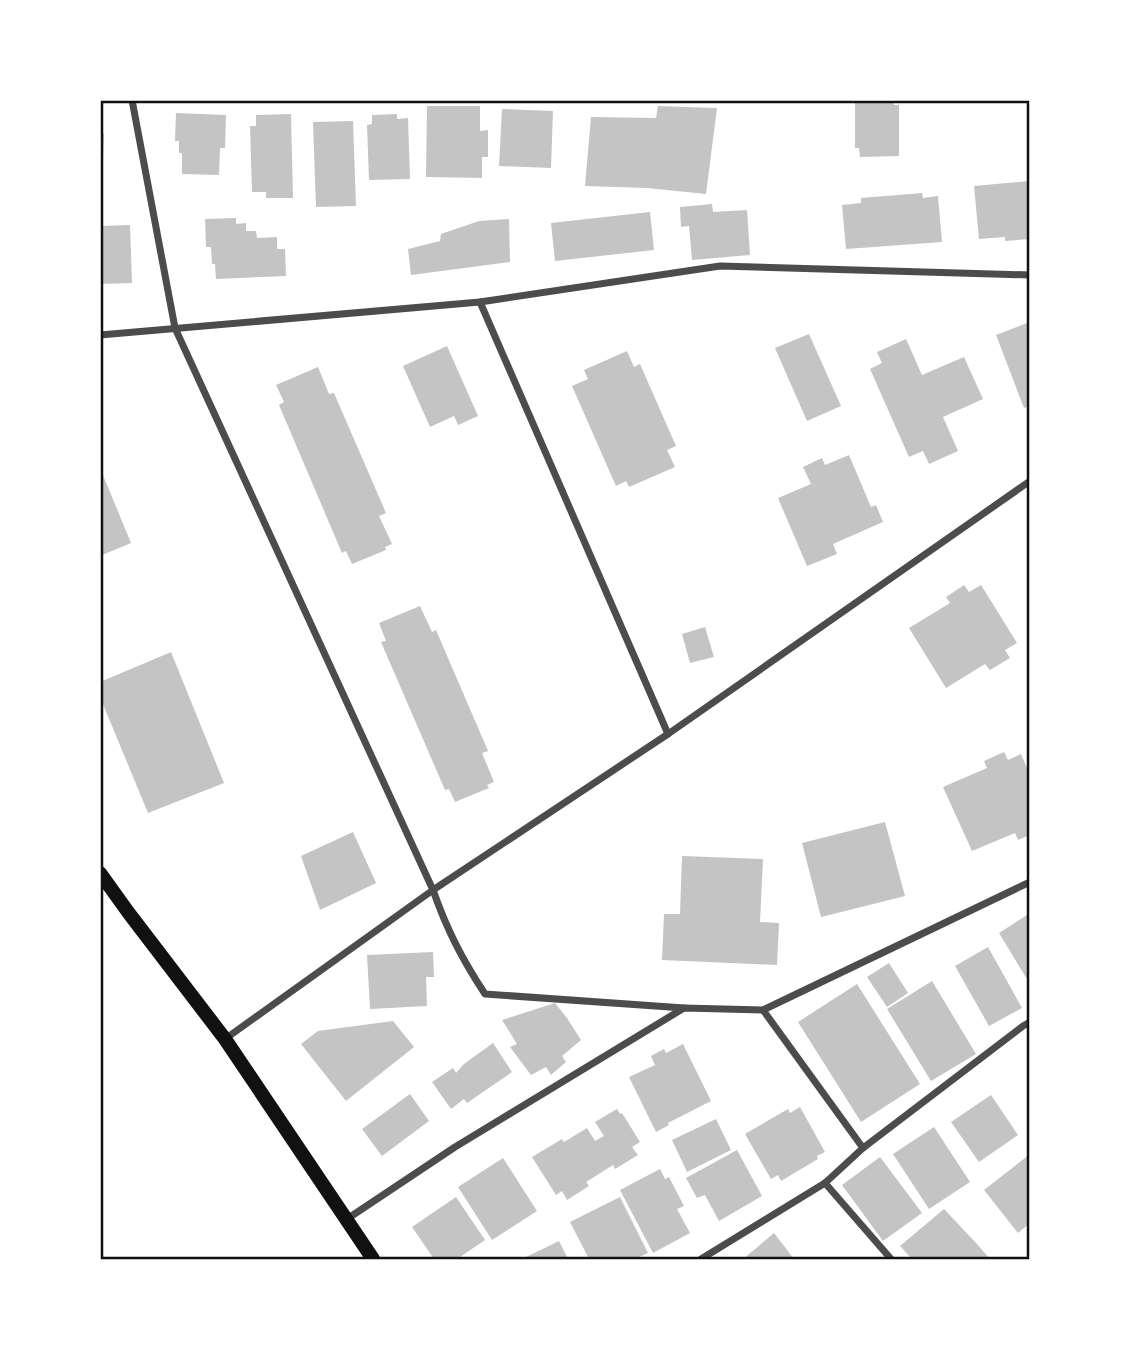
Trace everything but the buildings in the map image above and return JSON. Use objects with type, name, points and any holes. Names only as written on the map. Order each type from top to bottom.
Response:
[{"type":"main road","points":[[100,873],[225,1039],[373,1259]]},
{"type":"street","points":[[132,100],[175,328],[433,890],[449,932],[485,994],[684,1008],[763,1010],[1030,882]]},
{"type":"street","points":[[100,335],[480,302],[720,266],[1030,275]]},
{"type":"street","points":[[480,302],[668,734]]},
{"type":"street","points":[[225,1039],[433,890],[668,734],[1030,481]]},
{"type":"street","points":[[347,1219],[455,1147],[684,1008]]},
{"type":"street","points":[[763,1010],[863,1148]]},
{"type":"street","points":[[701,1259],[825,1183],[863,1148],[1030,1022]]},
{"type":"street","points":[[825,1183],[891,1259]]}]
